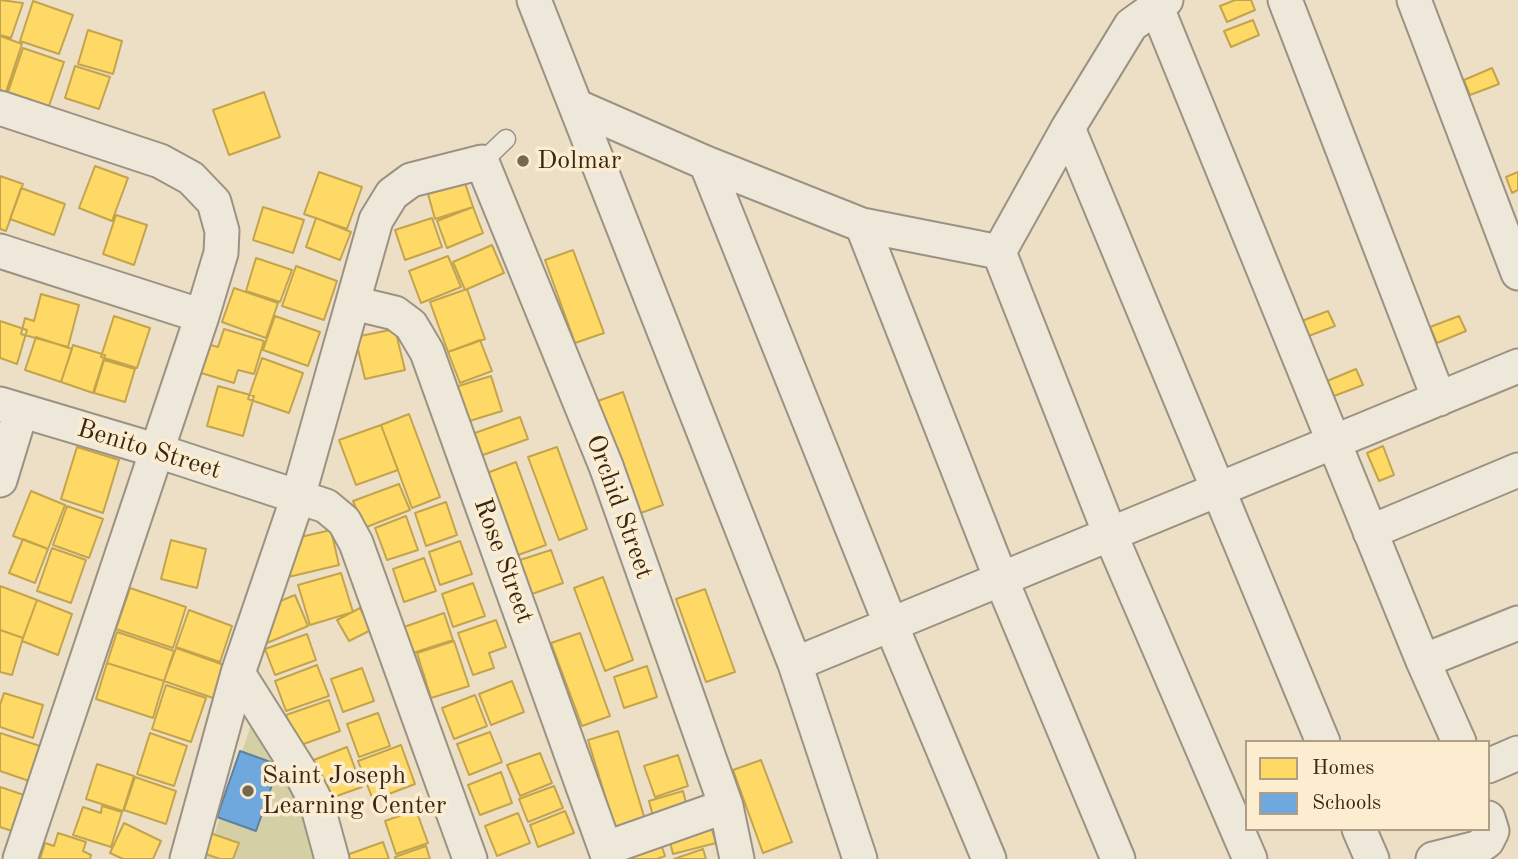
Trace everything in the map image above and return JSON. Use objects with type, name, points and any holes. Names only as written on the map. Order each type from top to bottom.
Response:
[{"type":"street","points":[[534,0],[795,664],[860,859]]},
{"type":"street","points":[[1285,0],[1439,399]]},
{"type":"street","points":[[1414,0],[1518,273]]},
{"type":"street","points":[[999,252],[1068,128],[1131,25],[1162,4],[1370,532],[1458,740]]},
{"type":"street","points":[[576,106],[706,163],[862,225],[999,252]]},
{"type":"street","points":[[0,108],[160,161],[191,178],[214,202],[222,231],[221,253],[202,316],[20,859]]},
{"type":"street","points":[[1068,128],[1322,740]]},
{"type":"street","points":[[187,859],[237,673],[298,497],[376,220],[392,194],[411,180],[482,162]]},
{"type":"street","name":"Orchid Street","points":[[482,162],[606,467],[726,806],[737,859]]},
{"type":"street","points":[[706,163],[891,625],[989,859]]},
{"type":"street","points":[[862,225],[1001,579],[1118,859]]},
{"type":"street","points":[[0,251],[202,316]]},
{"type":"street","points":[[999,252],[1110,534],[1250,859]]},
{"type":"street","name":"Rose Street","points":[[353,303],[395,313],[411,325],[427,352],[608,854]]},
{"type":"street","points":[[795,664],[1518,366]]},
{"type":"street","points":[[0,480],[11,408]]},
{"type":"street","name":"Benito Street","points":[[11,408],[158,451],[326,506],[344,521],[356,542],[470,859]]},
{"type":"street","points":[[1370,532],[1518,470]]},
{"type":"street","points":[[1423,661],[1518,624]]},
{"type":"street","points":[[237,673],[301,773],[317,804],[332,859]]},
{"type":"street","points":[[1490,765],[1518,753]]},
{"type":"street","points":[[608,854],[726,806]]},
{"type":"street","points":[[1433,859],[1477,848],[1488,841],[1492,831],[1490,824]]},
{"type":"street","points":[[1360,831],[1372,859]]},
{"type":"lane","points":[[482,162],[506,139]]},
{"type":"shaded area","points":[[255,713],[309,792],[325,859],[206,859]]},
{"type":"building: Homes","points":[[0,0],[23,3],[11,38],[0,35]]},
{"type":"building: Homes","points":[[1235,0],[1251,0],[1255,10],[1227,22],[1220,6]]},
{"type":"building: Homes","points":[[33,1],[73,15],[59,54],[20,41]]},
{"type":"building: Homes","points":[[1253,20],[1259,35],[1231,47],[1224,31]]},
{"type":"building: Homes","points":[[88,30],[122,41],[113,74],[78,64]]},
{"type":"building: Homes","points":[[0,36],[22,44],[6,92],[0,90]]},
{"type":"building: Homes","points":[[23,48],[64,62],[49,106],[8,92]]},
{"type":"building: Homes","points":[[75,66],[110,77],[99,109],[65,98]]},
{"type":"building: Homes","points":[[1492,68],[1499,84],[1470,95],[1464,80]]},
{"type":"building: Homes","points":[[264,92],[280,137],[229,155],[213,110]]},
{"type":"building: Homes","points":[[95,166],[128,178],[112,221],[79,208]]},
{"type":"building: Homes","points":[[319,172],[362,187],[347,229],[304,214]]},
{"type":"building: Homes","points":[[1518,172],[1518,190],[1512,193],[1506,177]]},
{"type":"building: Homes","points":[[0,176],[23,184],[6,231],[0,229]]},
{"type":"building: Homes","points":[[465,183],[473,207],[435,219],[428,194]]},
{"type":"building: Homes","points":[[21,188],[65,204],[54,235],[10,219]]},
{"type":"building: Homes","points":[[263,207],[304,220],[293,253],[253,240]]},
{"type":"building: Homes","points":[[473,207],[483,233],[447,248],[437,221]]},
{"type":"building: Homes","points":[[116,215],[147,225],[134,265],[103,254]]},
{"type":"building: Homes","points":[[316,218],[351,232],[340,260],[306,247]]},
{"type":"building: Homes","points":[[432,218],[442,247],[405,260],[395,230]]},
{"type":"building: Homes","points":[[492,245],[504,273],[465,290],[453,262]]},
{"type":"building: Homes","points":[[573,250],[604,333],[575,343],[545,260]]},
{"type":"building: Homes","points":[[448,256],[461,287],[421,303],[409,271]]},
{"type":"building: Homes","points":[[256,258],[292,270],[280,302],[246,291]]},
{"type":"building: Homes","points":[[296,266],[337,281],[324,320],[282,306]]},
{"type":"building: Homes","points":[[234,288],[278,303],[266,338],[222,322]]},
{"type":"building: Homes","points":[[467,289],[485,339],[448,352],[430,302]]},
{"type":"building: Homes","points":[[41,294],[79,305],[68,347],[21,334],[25,318],[34,321]]},
{"type":"building: Homes","points":[[1328,311],[1335,326],[1306,337],[1299,322]]},
{"type":"building: Homes","points":[[114,316],[150,328],[137,368],[101,357]]},
{"type":"building: Homes","points":[[275,316],[320,332],[308,366],[263,350]]},
{"type":"building: Homes","points":[[1459,316],[1466,331],[1437,343],[1430,327]]},
{"type":"building: Homes","points":[[0,321],[27,330],[17,364],[0,358]]},
{"type":"building: Homes","points":[[224,329],[264,341],[254,374],[238,370],[234,383],[198,372],[207,344],[218,347]]},
{"type":"building: Homes","points":[[395,329],[405,370],[365,379],[355,337]]},
{"type":"building: Homes","points":[[36,337],[72,349],[61,382],[25,370]]},
{"type":"building: Homes","points":[[480,340],[492,371],[460,383],[448,352]]},
{"type":"building: Homes","points":[[73,345],[105,355],[93,393],[61,382]]},
{"type":"building: Homes","points":[[262,358],[303,373],[289,413],[248,399]]},
{"type":"building: Homes","points":[[104,360],[135,369],[125,402],[94,393]]},
{"type":"building: Homes","points":[[1356,369],[1363,385],[1334,396],[1327,381]]},
{"type":"building: Homes","points":[[491,376],[502,411],[463,423],[452,388]]},
{"type":"building: Homes","points":[[218,386],[254,396],[243,436],[207,426]]},
{"type":"building: Homes","points":[[623,392],[663,505],[635,515],[595,402]]},
{"type":"building: Homes","points":[[409,414],[440,497],[412,508],[381,425]]},
{"type":"building: Homes","points":[[520,417],[528,439],[480,456],[472,434]]},
{"type":"building: Homes","points":[[381,425],[398,470],[356,485],[339,440]]},
{"type":"building: Homes","points":[[1383,446],[1394,475],[1379,481],[1367,453]]},
{"type":"building: Homes","points":[[77,447],[119,460],[103,513],[61,499]]},
{"type":"building: Homes","points":[[557,447],[587,529],[559,540],[528,457]]},
{"type":"building: Homes","points":[[516,462],[546,545],[518,555],[487,473]]},
{"type":"building: Homes","points":[[399,484],[410,510],[364,528],[353,501]]},
{"type":"building: Homes","points":[[31,491],[65,505],[48,549],[13,536]]},
{"type":"building: Homes","points":[[446,502],[457,535],[426,546],[415,513]]},
{"type":"building: Homes","points":[[67,506],[103,519],[89,558],[53,545]]},
{"type":"building: Homes","points":[[406,516],[418,550],[387,560],[375,528]]},
{"type":"building: Homes","points":[[331,530],[339,565],[284,578],[296,538]]},
{"type":"building: Homes","points":[[23,539],[48,549],[35,583],[9,573]]},
{"type":"building: Homes","points":[[171,540],[206,549],[197,588],[161,579]]},
{"type":"building: Homes","points":[[460,541],[472,574],[440,585],[429,552]]},
{"type":"building: Homes","points":[[52,548],[86,560],[71,603],[37,591]]},
{"type":"building: Homes","points":[[551,550],[563,583],[532,594],[520,560]]},
{"type":"building: Homes","points":[[424,558],[436,591],[404,602],[393,569]]},
{"type":"building: Homes","points":[[341,573],[353,612],[310,625],[298,585]]},
{"type":"building: Homes","points":[[603,577],[633,660],[605,671],[574,588]]},
{"type":"building: Homes","points":[[473,583],[485,616],[453,627],[442,594]]},
{"type":"building: Homes","points":[[0,586],[37,600],[23,638],[0,630]]},
{"type":"building: Homes","points":[[130,588],[186,607],[173,648],[116,629]]},
{"type":"building: Homes","points":[[705,589],[735,672],[706,682],[676,599]]},
{"type":"building: Homes","points":[[295,595],[308,626],[262,645],[278,602]]},
{"type":"building: Homes","points":[[37,600],[72,614],[58,655],[22,641]]},
{"type":"building: Homes","points":[[360,608],[371,630],[349,641],[337,620]]},
{"type":"building: Homes","points":[[189,610],[232,626],[220,662],[176,647]]},
{"type":"building: Homes","points":[[444,613],[453,640],[413,653],[404,627]]},
{"type":"building: Homes","points":[[496,620],[506,647],[489,653],[494,668],[473,675],[458,633]]},
{"type":"building: Homes","points":[[0,630],[23,638],[12,675],[0,672]]},
{"type":"building: Homes","points":[[117,632],[174,651],[164,681],[107,663]]},
{"type":"building: Homes","points":[[580,633],[610,716],[582,726],[551,643]]},
{"type":"building: Homes","points":[[307,634],[316,660],[275,675],[265,649]]},
{"type":"building: Homes","points":[[454,641],[469,686],[431,698],[417,653]]},
{"type":"building: Homes","points":[[176,648],[224,665],[213,698],[164,681]]},
{"type":"building: Homes","points":[[107,663],[164,681],[153,718],[96,699]]},
{"type":"building: Homes","points":[[317,665],[329,696],[286,711],[275,681]]},
{"type":"building: Homes","points":[[647,666],[657,697],[624,708],[614,677]]},
{"type":"building: Homes","points":[[362,668],[374,701],[343,712],[331,679]]},
{"type":"building: Homes","points":[[512,681],[524,712],[491,725],[479,694]]},
{"type":"building: Homes","points":[[166,685],[206,698],[191,742],[152,729]]},
{"type":"building: Homes","points":[[4,693],[43,705],[33,738],[0,727],[0,705]]},
{"type":"building: Homes","points":[[475,695],[487,726],[454,739],[442,708]]},
{"type":"building: Homes","points":[[329,700],[340,731],[298,746],[286,715]]},
{"type":"building: Homes","points":[[378,713],[390,746],[359,757],[347,724]]},
{"type":"building: Homes","points":[[618,731],[647,826],[617,835],[588,740]]},
{"type":"building: Homes","points":[[490,732],[502,762],[469,775],[457,744]]},
{"type":"building: Homes","points":[[0,733],[43,747],[32,782],[0,771]]},
{"type":"building: Homes","points":[[150,733],[187,746],[174,786],[137,774]]},
{"type":"building: Homes","points":[[401,745],[415,784],[373,800],[358,761]]},
{"type":"building: Homes","points":[[347,747],[362,787],[320,802],[306,763]]},
{"type":"building: Homes","points":[[540,753],[552,783],[520,796],[507,765]]},
{"type":"building: Homes","points":[[678,755],[688,786],[655,797],[644,766]]},
{"type":"building: Homes","points":[[761,760],[792,842],[763,853],[733,770]]},
{"type":"building: Homes","points":[[97,764],[134,776],[123,811],[86,799]]},
{"type":"building: Homes","points":[[501,772],[512,803],[480,815],[468,785]]},
{"type":"building: Homes","points":[[135,777],[176,791],[166,824],[124,810]]},
{"type":"building: Homes","points":[[554,786],[563,808],[528,822],[519,799]]},
{"type":"building: Homes","points":[[0,787],[27,796],[15,832],[0,827]]},
{"type":"building: Homes","points":[[683,791],[688,811],[654,820],[649,801]]},
{"type":"building: Homes","points":[[102,806],[122,812],[111,847],[73,835],[83,807],[101,813]]},
{"type":"building: Homes","points":[[416,810],[428,843],[396,854],[385,821]]},
{"type":"building: Homes","points":[[565,811],[574,833],[538,847],[530,825]]},
{"type":"building: Homes","points":[[518,813],[530,843],[497,856],[485,826]]},
{"type":"building: Homes","points":[[124,823],[161,841],[153,859],[123,859],[110,853]]},
{"type":"building: Homes","points":[[710,823],[716,843],[673,854],[668,834]]},
{"type":"building: Homes","points":[[207,832],[239,843],[233,859],[220,859],[200,852]]},
{"type":"building: Homes","points":[[58,833],[86,842],[83,851],[91,855],[90,859],[40,859],[45,843],[54,846]]},
{"type":"building: Homes","points":[[659,838],[665,856],[657,859],[623,859]]},
{"type":"building: Homes","points":[[383,842],[389,859],[341,857]]},
{"type":"building: Homes","points":[[426,846],[430,859],[395,859],[395,857]]},
{"type":"building: Homes","points":[[703,849],[706,859],[674,859]]},
{"type":"building: Schools","name":"Saint Joseph Learning Center","points":[[240,751],[279,765],[256,831],[217,817]]},
{"type":"place","name":"Dolmar","points":[[523,161]]},
{"type":"place","name":"Saint Joseph Learning Center","points":[[248,791]]}]
